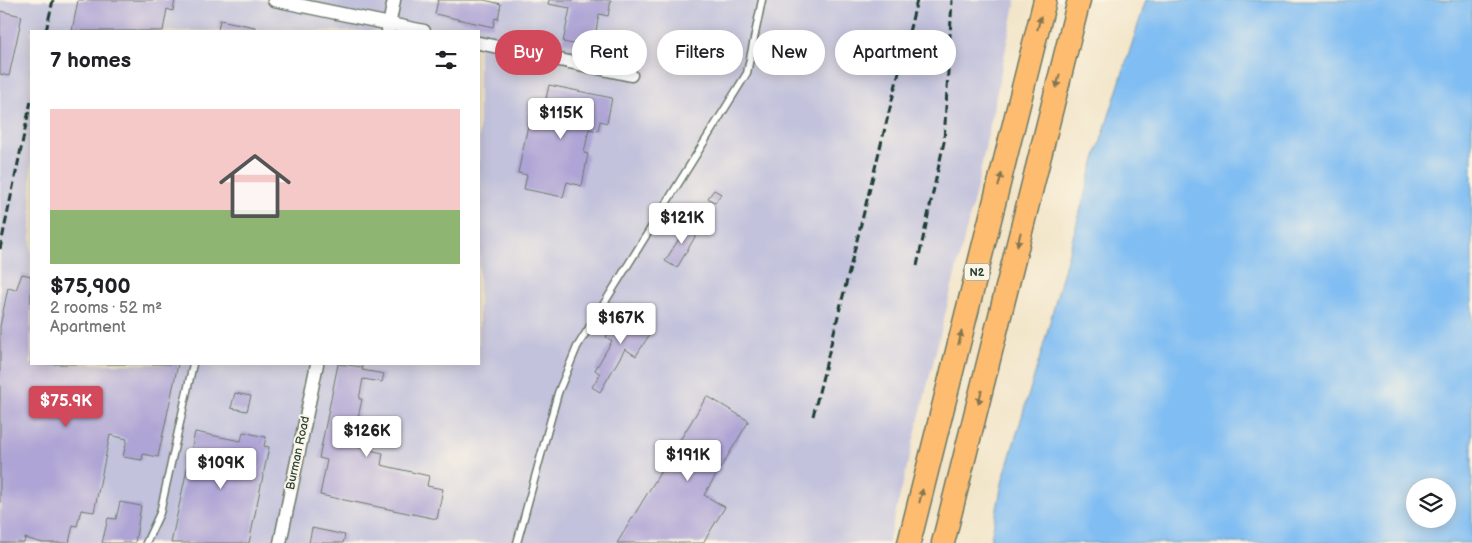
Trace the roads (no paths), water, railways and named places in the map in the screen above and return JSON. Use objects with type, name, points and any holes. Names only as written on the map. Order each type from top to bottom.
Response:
[{"type":"highway","name":"N2","points":[[909,543],[1045,0]]},
{"type":"highway","name":"N2","points":[[943,543],[1079,0]]},
{"type":"street","points":[[274,0],[388,28],[412,30]]},
{"type":"street","points":[[388,28],[394,0]]},
{"type":"street","points":[[480,43],[572,62]]},
{"type":"street","name":"Burman Road","points":[[280,543],[317,365]]},
{"type":"lane","points":[[517,543],[558,393],[577,348],[747,74],[762,0]]},
{"type":"lane","points":[[146,543],[160,513],[193,365]]},
{"type":"water","points":[[1146,0],[1472,0],[1472,543],[990,543],[1003,479],[1043,347],[1090,175]]},
{"type":"railway","points":[[46,30],[53,0]]},
{"type":"railway","points":[[813,416],[917,0]]},
{"type":"railway","points":[[917,266],[944,142],[952,0]]},
{"type":"railway","points":[[0,249],[30,106]]}]
